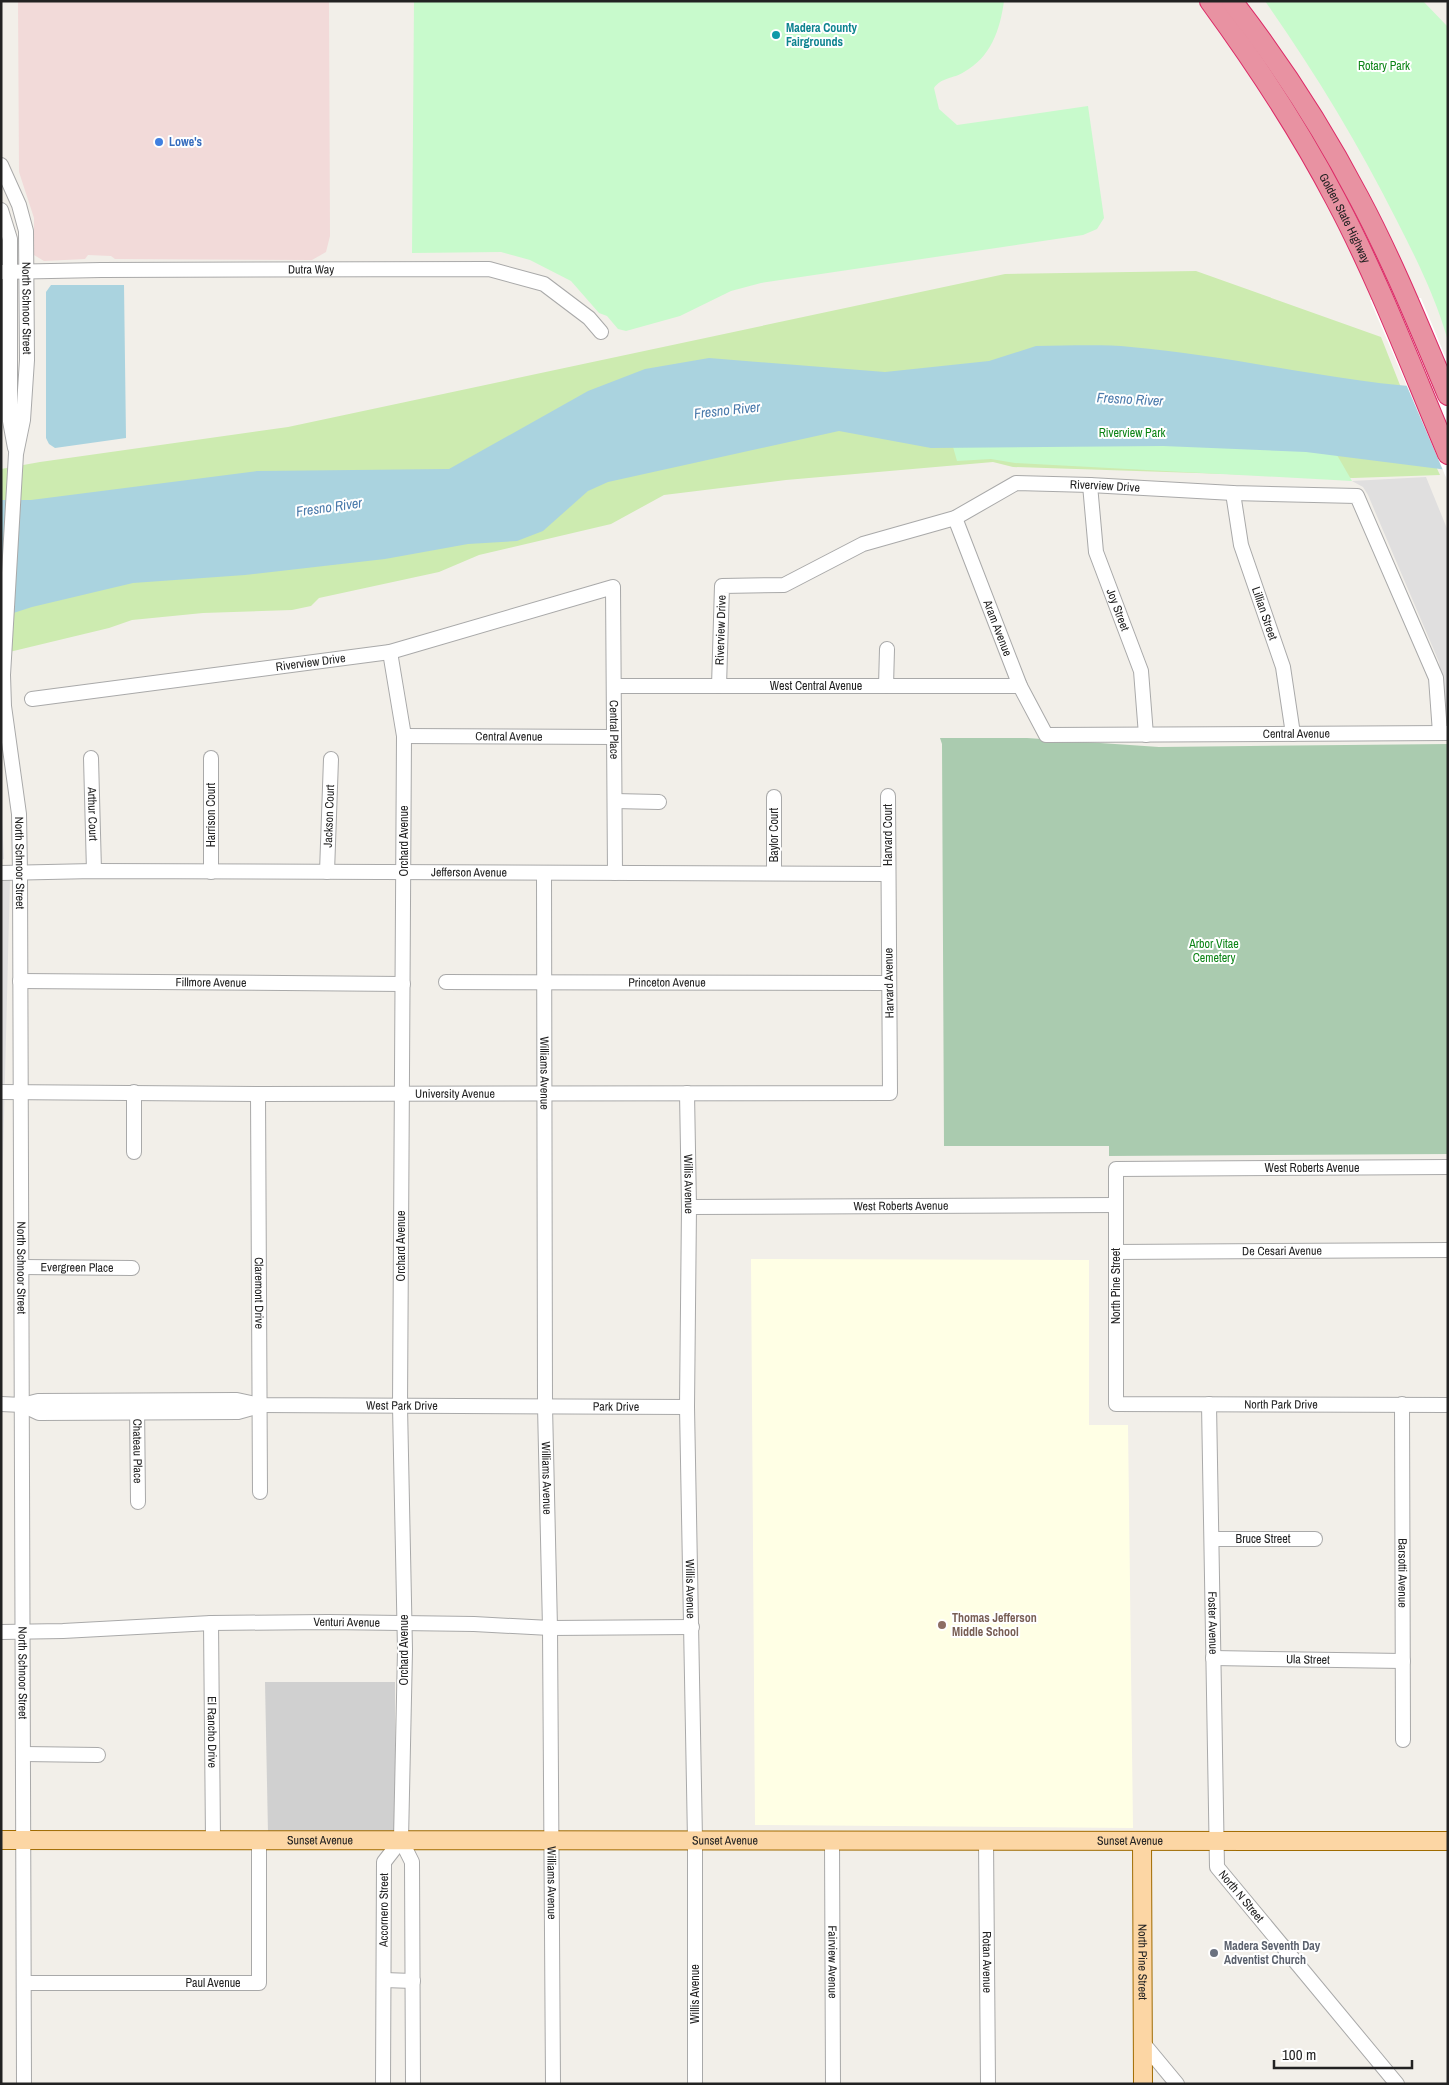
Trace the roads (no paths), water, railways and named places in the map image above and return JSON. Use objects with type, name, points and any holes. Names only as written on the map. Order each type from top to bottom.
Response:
[{"type":"highway","name":"Golden State Highway","points":[[1210,1],[1245,51],[1311,154],[1337,201],[1383,297],[1448,454]]},
{"type":"highway","name":"Golden State Highway","points":[[1232,1],[1264,43],[1339,161],[1376,231],[1448,395]]},
{"type":"highway","points":[[1239,1],[1264,43]]},
{"type":"main road","name":"Sunset Avenue","points":[[1,1840],[1448,1841]]},
{"type":"main road","name":"North Pine Street","points":[[1142,1841],[1143,2084]]},
{"type":"street","name":"North Schnoor Street","points":[[1,165],[19,205],[26,231],[27,272],[24,420],[16,454],[4,646],[4,706],[19,814],[20,873],[24,2084]]},
{"type":"street","name":"North Schnoor Street","points":[[1,210],[10,239],[6,272],[6,390],[16,454]]},
{"type":"street","name":"Dutra Way","points":[[6,272],[340,268],[489,269],[544,284],[589,318],[601,332]]},
{"type":"street","name":"Riverview Drive","points":[[719,686],[722,586],[784,585],[863,544],[955,518],[1016,484],[1090,485],[1233,493],[1357,496],[1436,678],[1444,733]]},
{"type":"street","name":"Joy Street","points":[[1090,485],[1096,552],[1141,671],[1146,735]]},
{"type":"street","name":"Lillian Street","points":[[1233,493],[1241,545],[1283,668],[1293,734]]},
{"type":"street","name":"Aram Avenue","points":[[955,518],[1020,686],[1046,735],[1146,735]]},
{"type":"street","name":"Riverview Drive","points":[[32,699],[390,652],[613,587]]},
{"type":"street","name":"Central Place","points":[[613,587],[615,873]]},
{"type":"street","points":[[886,686],[887,648]]},
{"type":"street","name":"Orchard Avenue","points":[[390,652],[404,736],[400,1406],[405,1624],[401,1840]]},
{"type":"street","name":"West Central Avenue","points":[[614,686],[1020,686]]},
{"type":"street","name":"Central Avenue","points":[[1146,735],[1444,733]]},
{"type":"street","name":"Central Avenue","points":[[404,736],[614,737]]},
{"type":"street","name":"Arthur Court","points":[[91,758],[94,871]]},
{"type":"street","name":"Harrison Court","points":[[211,758],[211,872]]},
{"type":"street","name":"Jackson Court","points":[[328,872],[330,759]]},
{"type":"street","name":"Harvard Court","points":[[888,796],[888,874]]},
{"type":"street","name":"Baylor Court","points":[[774,798],[774,874]]},
{"type":"street","points":[[615,801],[659,802]]},
{"type":"street","name":"Jefferson Avenue","points":[[20,873],[94,871],[888,874]]},
{"type":"street","points":[[1,873],[20,873]]},
{"type":"street","name":"Williams Avenue","points":[[544,873],[546,1094],[545,1406],[550,1628],[553,2084]]},
{"type":"street","name":"Harvard Avenue","points":[[888,874],[890,1093]]},
{"type":"street","name":"Fillmore Avenue","points":[[20,982],[403,984]]},
{"type":"street","name":"Princeton Avenue","points":[[446,982],[889,983]]},
{"type":"street","name":"University Avenue","points":[[1,1092],[258,1094],[890,1093]]},
{"type":"street","points":[[134,1092],[134,1152]]},
{"type":"street","name":"Willis Avenue","points":[[687,1093],[689,1207],[687,1407],[695,1840],[695,2084]]},
{"type":"street","name":"Claremont Drive","points":[[258,1094],[260,1492]]},
{"type":"street","name":"West Roberts Avenue","points":[[1116,1168],[1448,1167]]},
{"type":"street","name":"North Pine Street","points":[[1116,1168],[1116,1404]]},
{"type":"street","name":"West Roberts Avenue","points":[[689,1207],[1116,1205]]},
{"type":"street","name":"De Cesari Avenue","points":[[1116,1252],[1448,1250]]},
{"type":"street","name":"Evergreen Place","points":[[22,1267],[132,1268]]},
{"type":"street","name":"West Park Drive","points":[[1,1404],[22,1405],[38,1400],[137,1406],[237,1400],[260,1405],[545,1406]]},
{"type":"street","name":"North Park Drive","points":[[1116,1404],[1448,1405]]},
{"type":"street","name":"Foster Avenue","points":[[1209,1404],[1216,1842]]},
{"type":"street","name":"Barsotti Avenue","points":[[1402,1404],[1403,1740]]},
{"type":"street","name":"Chateau Place","points":[[137,1406],[138,1502]]},
{"type":"street","name":"Park Drive","points":[[545,1406],[687,1407]]},
{"type":"street","name":"Bruce Street","points":[[1212,1539],[1315,1539]]},
{"type":"street","name":"Venturi Avenue","points":[[1,1632],[211,1623],[328,1622],[474,1624],[550,1628],[692,1627]]},
{"type":"street","name":"El Rancho Drive","points":[[211,1623],[213,1840]]},
{"type":"street","name":"Ula Street","points":[[1213,1658],[1402,1661]]},
{"type":"street","points":[[24,1754],[98,1755]]},
{"type":"street","name":"Paul Avenue","points":[[24,1983],[260,1983],[259,1840]]},
{"type":"street","points":[[401,1840],[412,1862],[413,2084]]},
{"type":"street","name":"Accornero Street","points":[[384,2084],[384,1862],[401,1840]]},
{"type":"street","name":"Fairview Avenue","points":[[832,1840],[833,2084]]},
{"type":"street","name":"Rotan Avenue","points":[[986,1840],[988,2084]]},
{"type":"street","name":"North N Street","points":[[1216,1842],[1217,1868],[1397,2084]]},
{"type":"street","points":[[384,1980],[413,1981]]},
{"type":"street","points":[[1143,2043],[1177,2084]]},
{"type":"water","points":[[51,285],[124,285],[126,438],[55,448],[49,444],[46,438],[46,292]]},
{"type":"water","name":"Fresno River","points":[[1095,345],[1171,351],[1368,382],[1448,389],[1448,470],[1306,452],[1163,446],[931,448],[839,431],[608,482],[588,491],[543,531],[517,541],[468,544],[385,559],[245,575],[133,583],[32,607],[1,617],[1,500],[31,500],[257,471],[449,469],[588,391],[645,369],[709,358],[885,372],[989,361],[1036,346]]},
{"type":"place","name":"Madera County Fairgrounds","points":[[776,35]]},
{"type":"place","name":"Lowe's","points":[[159,142]]},
{"type":"place","name":"Thomas Jefferson Middle School","points":[[942,1625]]},
{"type":"place","name":"Madera Seventh Day Adventist Church","points":[[1214,1953]]},
{"type":"park label","name":"Rotary Park","points":[[1384,66]]},
{"type":"park label","name":"Riverview Park","points":[[1132,433]]},
{"type":"park label","name":"Arbor Vitae Cemetery","points":[[1214,951]]}]
